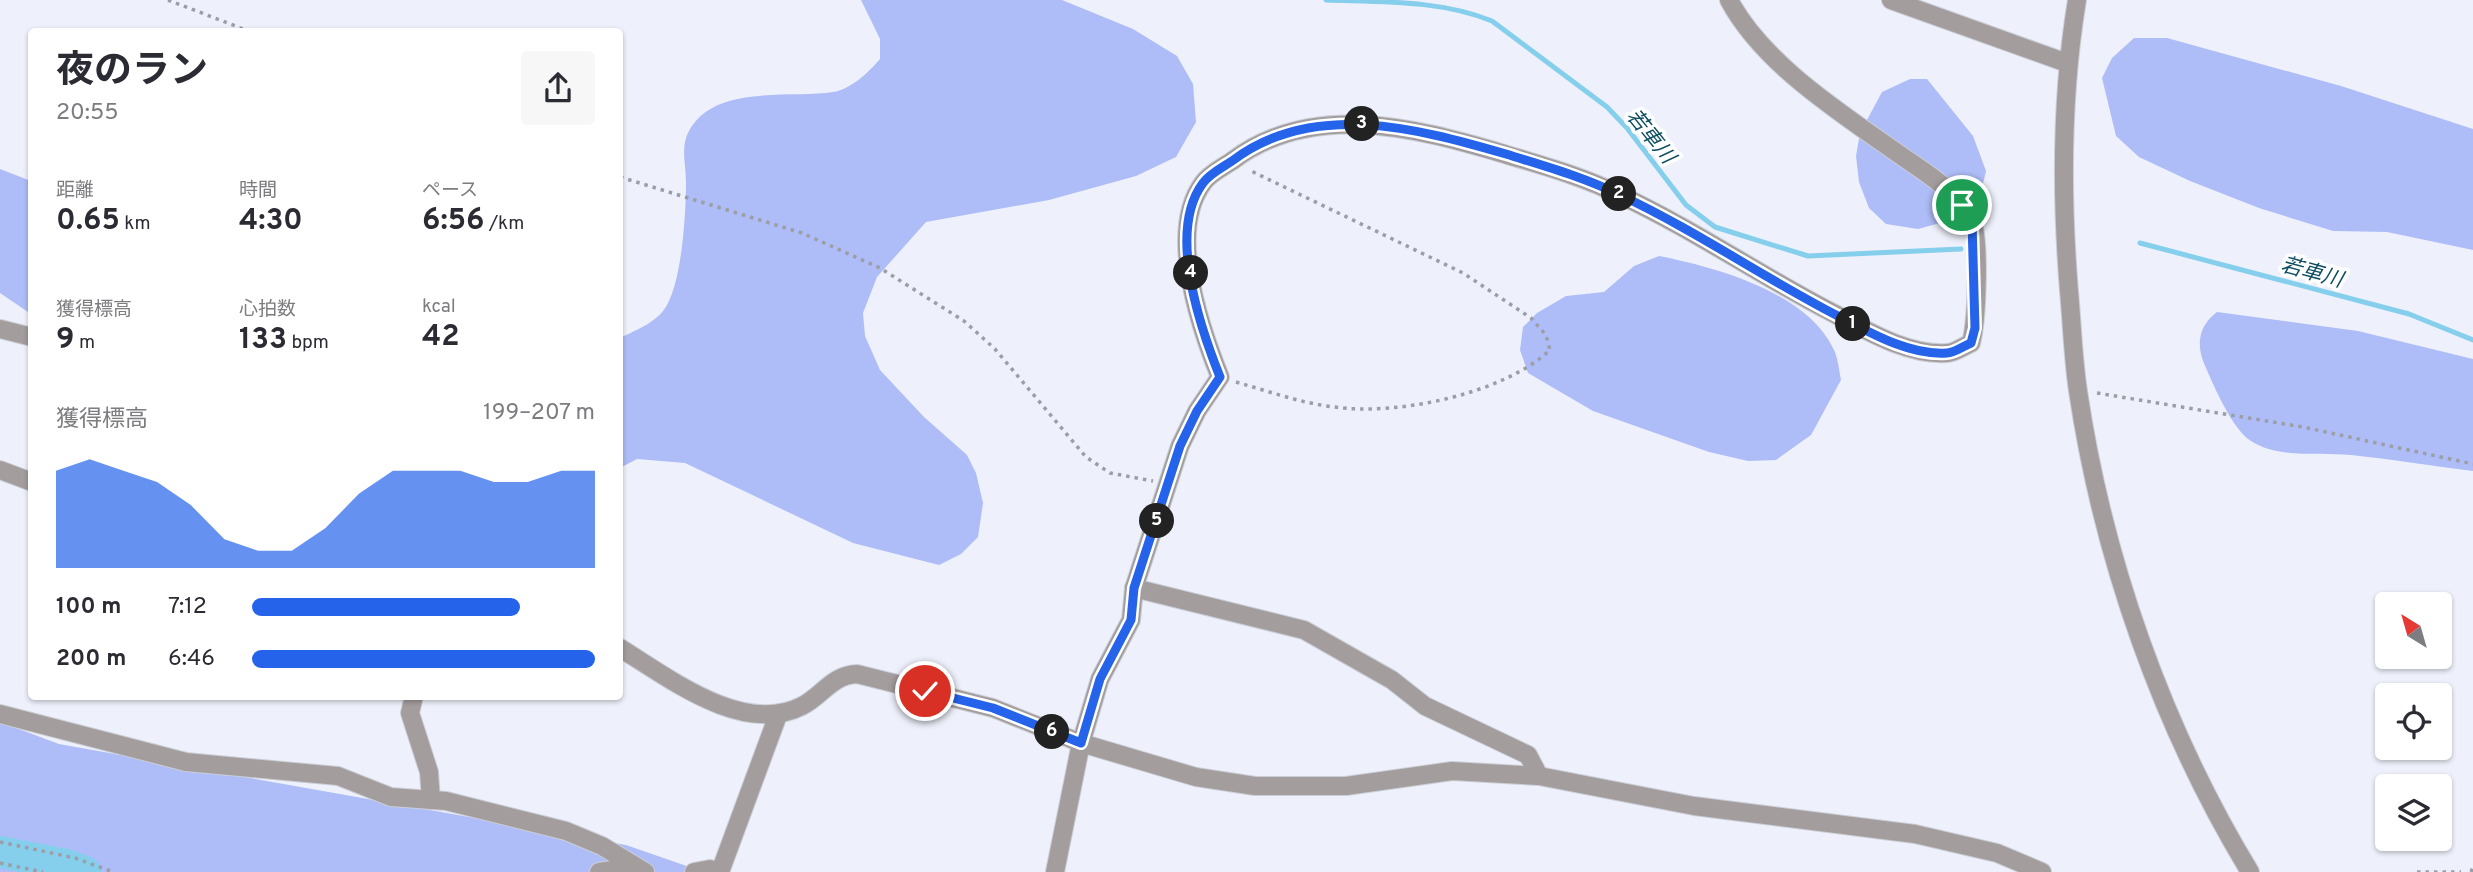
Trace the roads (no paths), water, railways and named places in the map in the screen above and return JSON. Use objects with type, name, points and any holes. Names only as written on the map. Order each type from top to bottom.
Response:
[{"type":"street","points":[[1055,872],[1081,743],[1100,679],[1131,620],[1134,588],[1171,481],[1180,446],[1197,411],[1220,377],[1195,302],[1188,251],[1191,208],[1203,182],[1250,147],[1281,133],[1313,126],[1366,124],[1417,130],[1555,169],[1620,195],[1800,296],[1865,330],[1913,349],[1948,354],[1971,343],[1975,328],[1975,251],[1972,222],[1962,205],[1932,177],[1815,94],[1743,27],[1729,0]]},
{"type":"street","points":[[1891,0],[2067,63]]},
{"type":"street","points":[[2077,0],[2067,63],[2063,155],[2066,251],[2078,390],[2116,566],[2158,687],[2222,827],[2250,872]]},
{"type":"street","points":[[0,329],[28,336]]},
{"type":"street","points":[[0,470],[28,480]]},
{"type":"street","points":[[1134,588],[1304,630],[1392,680],[1425,706],[1528,755],[1539,776]]},
{"type":"street","points":[[623,650],[704,698],[750,714],[778,715],[804,705],[843,674],[856,674],[993,708],[1081,743],[1196,777],[1255,786],[1346,786],[1452,771],[1539,776],[1694,806],[1915,834],[1997,853],[2042,872]]},
{"type":"street","points":[[413,700],[410,713],[429,772],[431,800]]},
{"type":"street","points":[[0,715],[186,762],[338,776],[391,797],[431,800],[566,831],[602,846],[639,870]]},
{"type":"street","points":[[694,872],[710,869],[719,872],[778,715]]},
{"type":"street","points":[[598,872],[639,870]]},
{"type":"waterway","name":"若車川","points":[[1326,0],[1432,6],[1473,14],[1492,21],[1607,107],[1627,128],[1686,205],[1715,227],[1808,256],[1961,249]]},
{"type":"waterway","name":"若車川","points":[[2140,243],[2409,314],[2473,340]]},
{"type":"waterway","points":[[0,852],[66,865],[85,872]]}]
